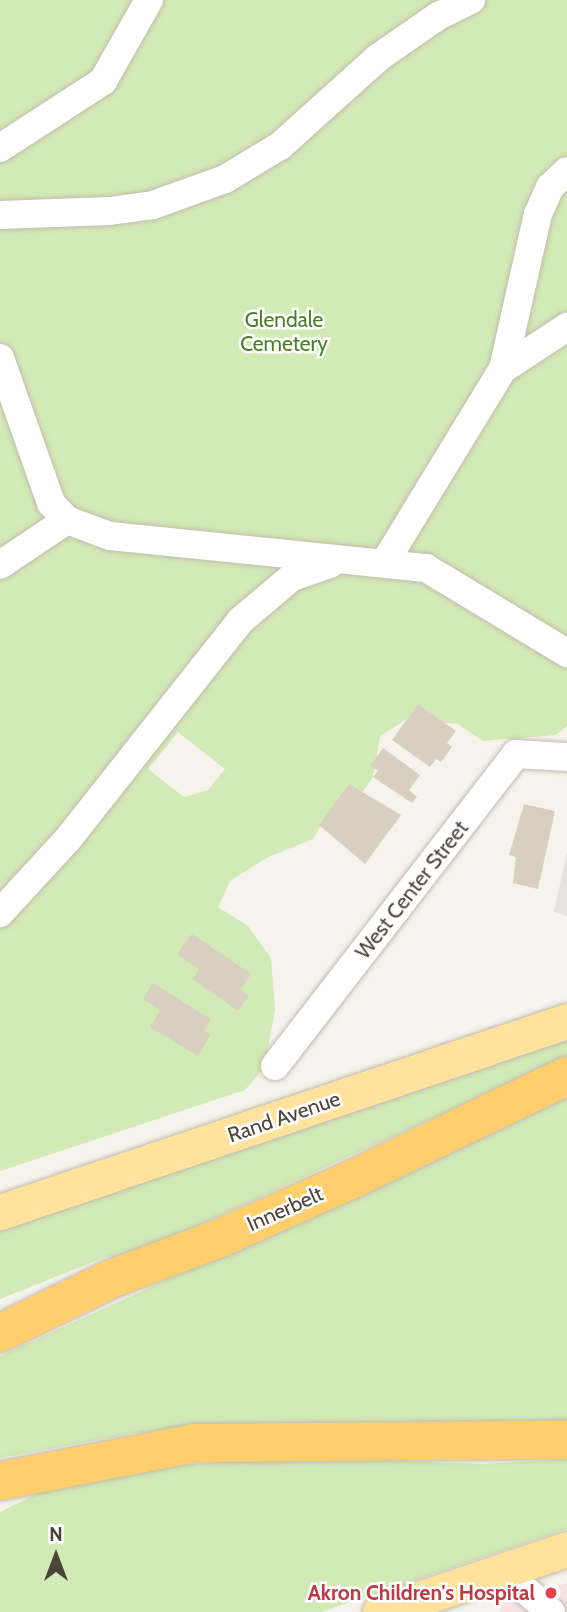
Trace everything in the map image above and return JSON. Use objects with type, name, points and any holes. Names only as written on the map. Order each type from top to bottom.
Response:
[{"type":"highway","name":"Innerbelt","points":[[0,1333],[111,1279],[218,1239],[355,1178],[567,1076]]},
{"type":"highway","points":[[0,1481],[195,1443],[567,1440]]},
{"type":"main road","name":"Rand Avenue","points":[[0,1212],[567,1021]]},
{"type":"main road","points":[[380,1612],[567,1549]]},
{"type":"street","points":[[0,148],[103,80],[149,0]]},
{"type":"street","points":[[0,215],[110,211],[153,205],[225,179],[281,146],[379,57],[438,16],[471,0]]},
{"type":"street","points":[[385,562],[503,369],[538,214],[550,187],[567,171]]},
{"type":"street","points":[[503,369],[567,327]]},
{"type":"street","points":[[0,358],[51,503],[67,520],[110,536],[268,555],[350,558],[426,568],[567,653]]},
{"type":"street","points":[[0,565],[67,520]]},
{"type":"street","points":[[0,913],[68,839],[240,621],[292,577],[350,558]]},
{"type":"street","name":"West Center Street","points":[[275,1066],[516,754],[567,757]]},
{"type":"street","points":[[503,1572],[551,1612]]},
{"type":"shaded area","points":[[567,852],[567,916],[554,912]]},
{"type":"shaded area","name":"Akron Children's Hospital","points":[[567,1583],[567,1612],[499,1612],[503,1603]]},
{"type":"green space","name":"Glendale Cemetery","points":[[0,0],[567,0],[567,726],[556,735],[483,741],[458,724],[407,719],[380,736],[373,777],[359,797],[328,813],[313,839],[266,858],[230,881],[218,907],[248,926],[271,958],[275,1010],[269,1043],[263,1069],[245,1090],[0,1171]],"holes":[[[178,732],[225,769],[208,790],[184,797],[148,769]]]},
{"type":"green space","points":[[567,1039],[567,1057],[131,1256],[103,1258],[0,1299],[0,1230]]},
{"type":"green space","points":[[567,1097],[567,1424],[200,1427],[136,1433],[0,1458],[0,1356]]},
{"type":"green space","points":[[296,1457],[484,1464],[567,1459],[567,1529],[321,1612],[0,1612],[0,1512],[36,1494],[94,1478],[160,1466]]},
{"type":"building","points":[[418,704],[456,731],[447,743],[452,747],[441,762],[436,759],[430,767],[392,740]]},
{"type":"building","points":[[383,748],[420,775],[409,790],[417,797],[412,803],[373,777],[378,771],[370,766]]},
{"type":"building","points":[[349,784],[401,815],[365,864],[319,825]]},
{"type":"building","points":[[524,804],[555,811],[538,889],[513,883],[516,857],[509,855]]},
{"type":"building","points":[[192,934],[251,974],[240,990],[249,996],[238,1011],[192,979],[199,969],[177,954]]},
{"type":"building","points":[[153,983],[211,1019],[204,1031],[211,1034],[198,1056],[150,1027],[160,1010],[143,999]]},
{"type":"place","name":"Akron Children's Hospital","points":[[551,1593]]}]
